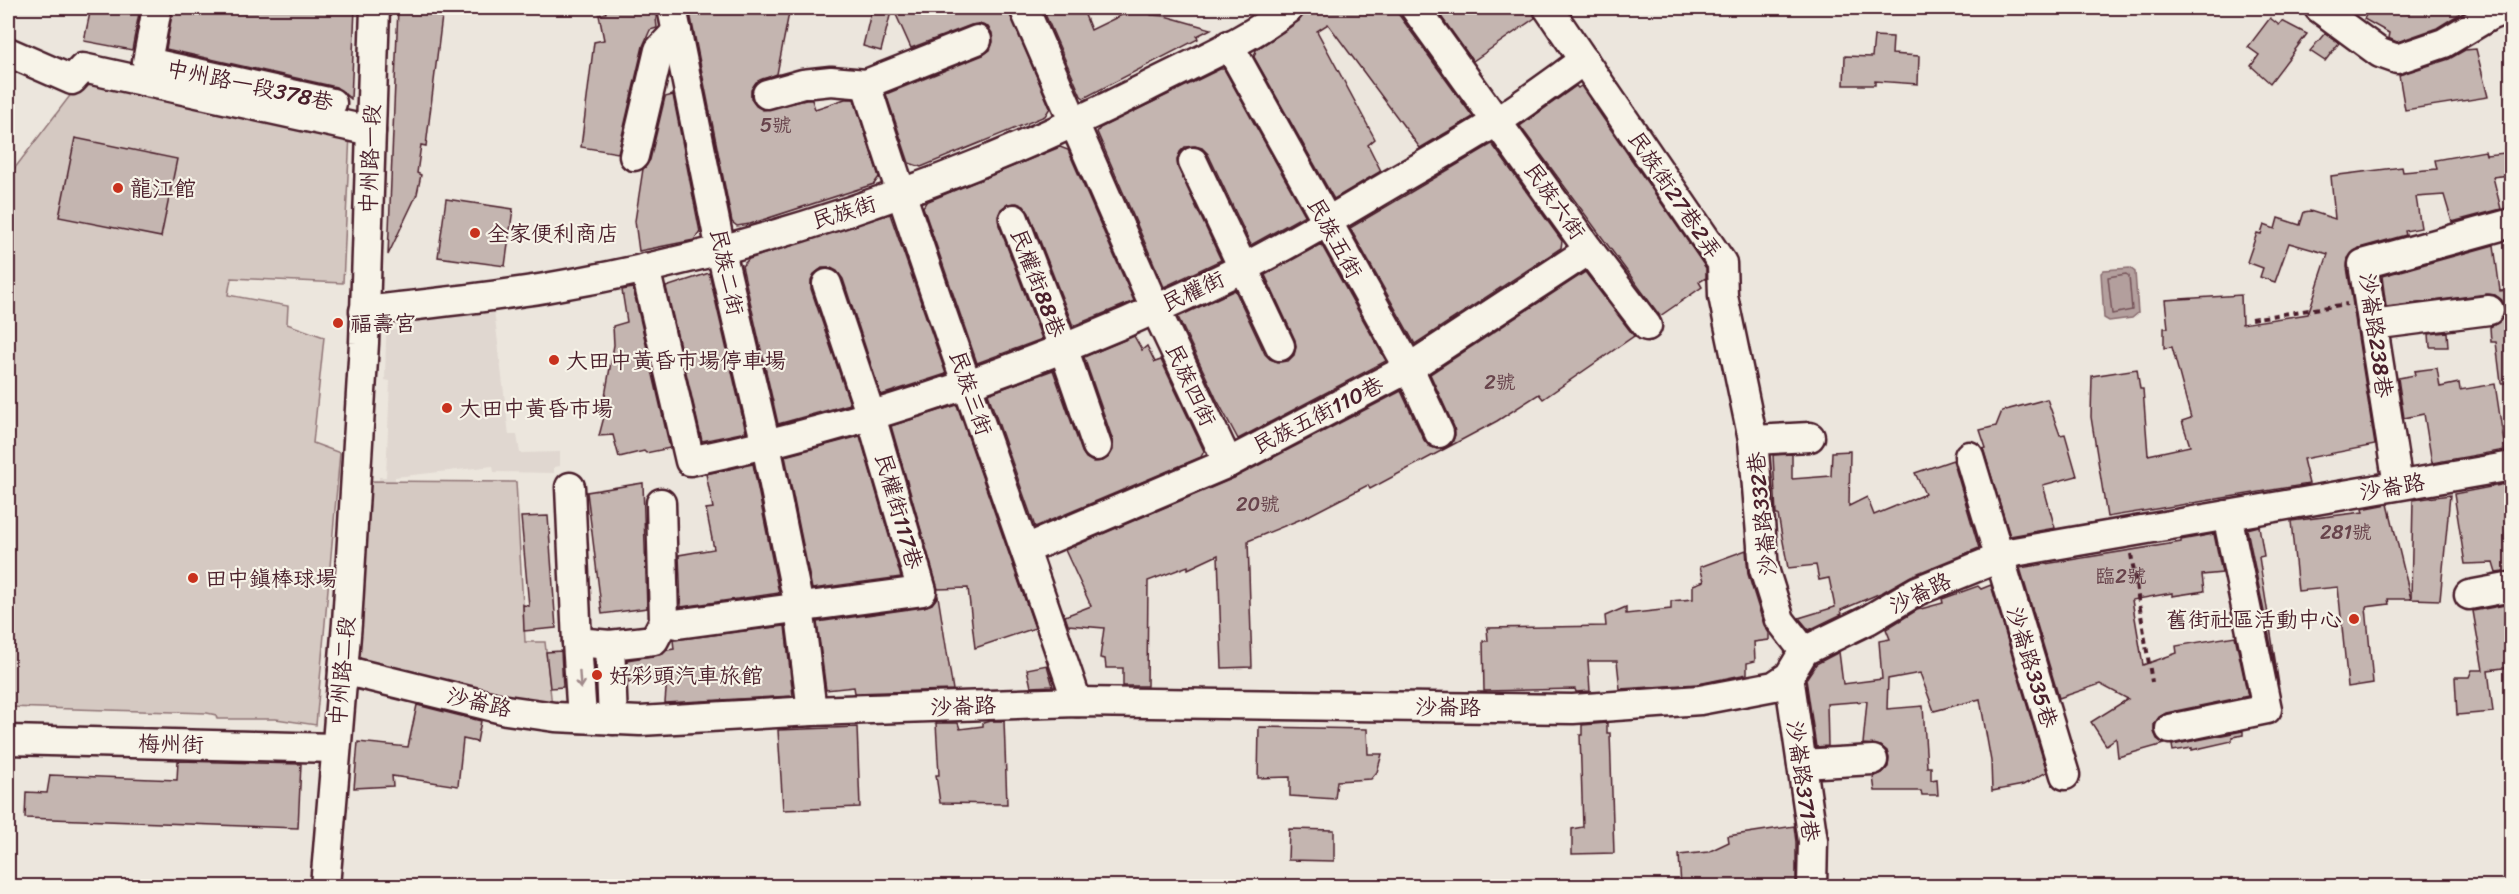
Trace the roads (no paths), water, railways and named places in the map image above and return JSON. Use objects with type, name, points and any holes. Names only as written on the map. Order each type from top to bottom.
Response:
[{"type":"street","name":"中州路一段378巷","points":[[157,8],[147,62],[372,121]]},
{"type":"street","name":"中州路一段","points":[[364,311],[375,8]]},
{"type":"street","name":"民族四街","points":[[1024,8],[1155,308],[1228,462]]},
{"type":"street","name":"民族街","points":[[364,311],[538,289],[645,268],[721,250],[900,194],[1076,123],[1229,45],[1289,8]]},
{"type":"street","name":"民族六街","points":[[1409,368],[1589,250],[1498,120],[1415,8]]},
{"type":"street","name":"民族街27巷2弄","points":[[1548,8],[1722,263],[1723,296],[1754,440]]},
{"type":"street","points":[[2319,8],[2380,53],[2397,59],[2444,44],[2489,16],[2509,8]]},
{"type":"street","points":[[634,156],[659,50],[674,19]]},
{"type":"street","name":"民族二街","points":[[674,19],[721,250],[766,445],[799,607],[812,711]]},
{"type":"street","points":[[767,94],[803,84],[831,81],[866,84],[977,40]]},
{"type":"street","name":"民族五街","points":[[1229,45],[1326,223],[1409,368],[1439,432]]},
{"type":"street","points":[[8,52],[72,80],[83,68],[372,121]]},
{"type":"street","name":"民權街","points":[[645,268],[690,460],[766,445],[871,416],[968,384],[1063,347],[1242,268],[1326,223],[1498,120],[1584,60]]},
{"type":"street","name":"民族三街","points":[[866,84],[900,194],[1026,549],[1077,702]]},
{"type":"street","points":[[1193,162],[1280,346]]},
{"type":"street","name":"民權街88巷","points":[[1014,219],[1063,347],[1097,446]]},
{"type":"street","name":"沙崙路238巷","points":[[2398,485],[2363,264],[2511,223]]},
{"type":"street","points":[[1589,250],[1647,326]]},
{"type":"street","points":[[827,284],[871,416]]},
{"type":"street","points":[[2370,313],[2489,310]]},
{"type":"street","name":"中州路二段","points":[[324,886],[343,670],[364,311]]},
{"type":"street","name":"民族五街110巷","points":[[1228,462],[1409,368]]},
{"type":"street","name":"民權街117巷","points":[[799,607],[922,591],[871,416]]},
{"type":"street","points":[[1754,440],[1810,437]]},
{"type":"street","name":"沙崙路332巷","points":[[1754,440],[1764,569],[1780,620],[1804,651]]},
{"type":"street","name":"沙崙路335巷","points":[[1969,456],[2065,775]]},
{"type":"street","points":[[1026,549],[1228,462]]},
{"type":"street","name":"沙崙路","points":[[1804,651],[1869,620],[1917,591],[2014,552],[2511,466]]},
{"type":"street","points":[[570,487],[582,718]]},
{"type":"street","points":[[578,642],[610,645],[654,640],[664,621],[661,503]]},
{"type":"street","points":[[2169,729],[2267,709],[2228,515]]},
{"type":"street","points":[[2469,595],[2511,587]]},
{"type":"street","points":[[676,624],[799,607]]},
{"type":"street","points":[[610,645],[613,720]]},
{"type":"street","points":[[1788,676],[1804,651]]},
{"type":"street","name":"沙崙路","points":[[343,670],[506,710],[640,721],[812,711],[1077,702],[1573,709],[1700,700],[1774,686],[1788,676]]},
{"type":"street","name":"沙崙路371巷","points":[[1788,676],[1813,841],[1812,886]]},
{"type":"street","name":"梅州街","points":[[8,740],[335,748]]},
{"type":"street","points":[[1802,764],[1873,760]]},
{"type":"water","points":[[2130,268],[2135,272],[2138,313],[2132,318],[2109,321],[2104,318],[2101,273],[2104,270]]},
{"type":"place","name":"龍江館","points":[[118,188]]},
{"type":"place","name":"全家便利商店","points":[[475,233]]},
{"type":"place","name":"福壽宮","points":[[338,323]]},
{"type":"place","name":"大田中黃昏市場停車場","points":[[554,360]]},
{"type":"place","name":"大田中黃昏市場","points":[[447,408]]},
{"type":"place","name":"田中鎮棒球場","points":[[193,578]]},
{"type":"place","name":"舊街社區活動中心","points":[[2354,619]]},
{"type":"place","name":"好彩頭汽車旅館","points":[[597,675]]}]
